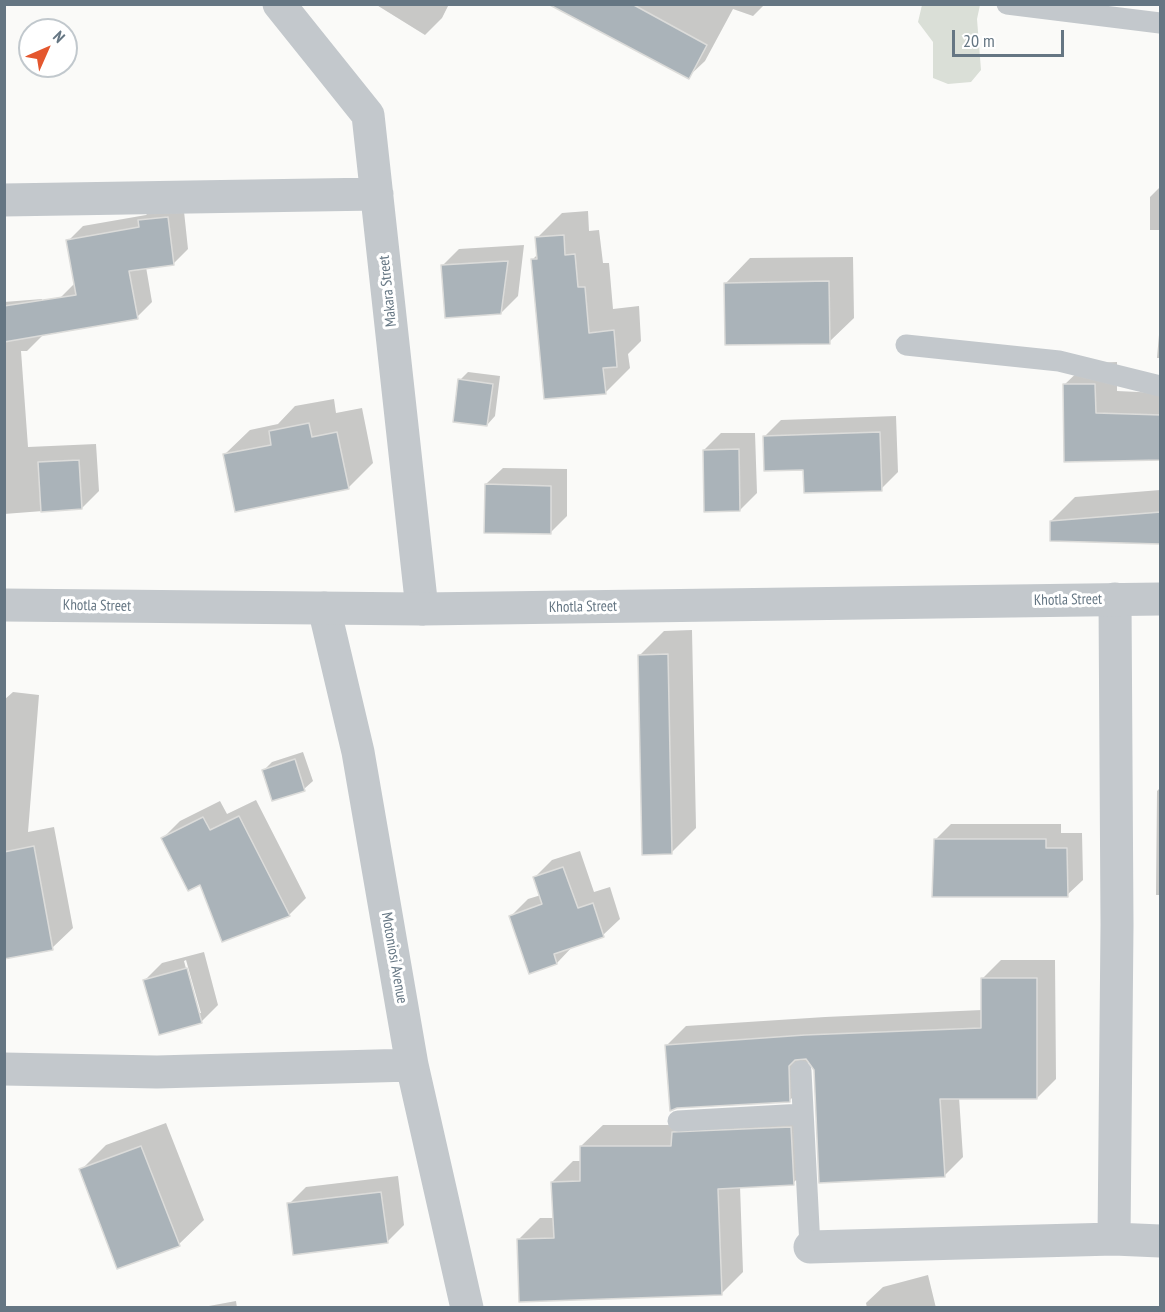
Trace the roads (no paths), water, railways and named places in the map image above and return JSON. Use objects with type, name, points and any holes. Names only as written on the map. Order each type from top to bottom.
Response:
[{"type":"street","name":"Makara Street","points":[[279,4],[368,115],[422,609]]},
{"type":"street","points":[[4,200],[377,194]]},
{"type":"street","points":[[1114,1239],[1117,925],[1115,599]]},
{"type":"street","name":"Khotla Street","points":[[4,605],[422,609],[1161,599]]},
{"type":"street","name":"Motoniosi Avenue","points":[[324,608],[358,752],[412,1065],[468,1308]]},
{"type":"street","points":[[4,1069],[157,1072],[412,1065]]},
{"type":"street","points":[[810,1247],[1114,1239],[1161,1241]]},
{"type":"lane","points":[[1007,4],[1100,18],[1161,23]]},
{"type":"lane","points":[[906,345],[1059,361],[1161,386]]},
{"type":"lane","points":[[801,1071],[810,1247]]},
{"type":"lane","points":[[678,1122],[803,1114]]}]
